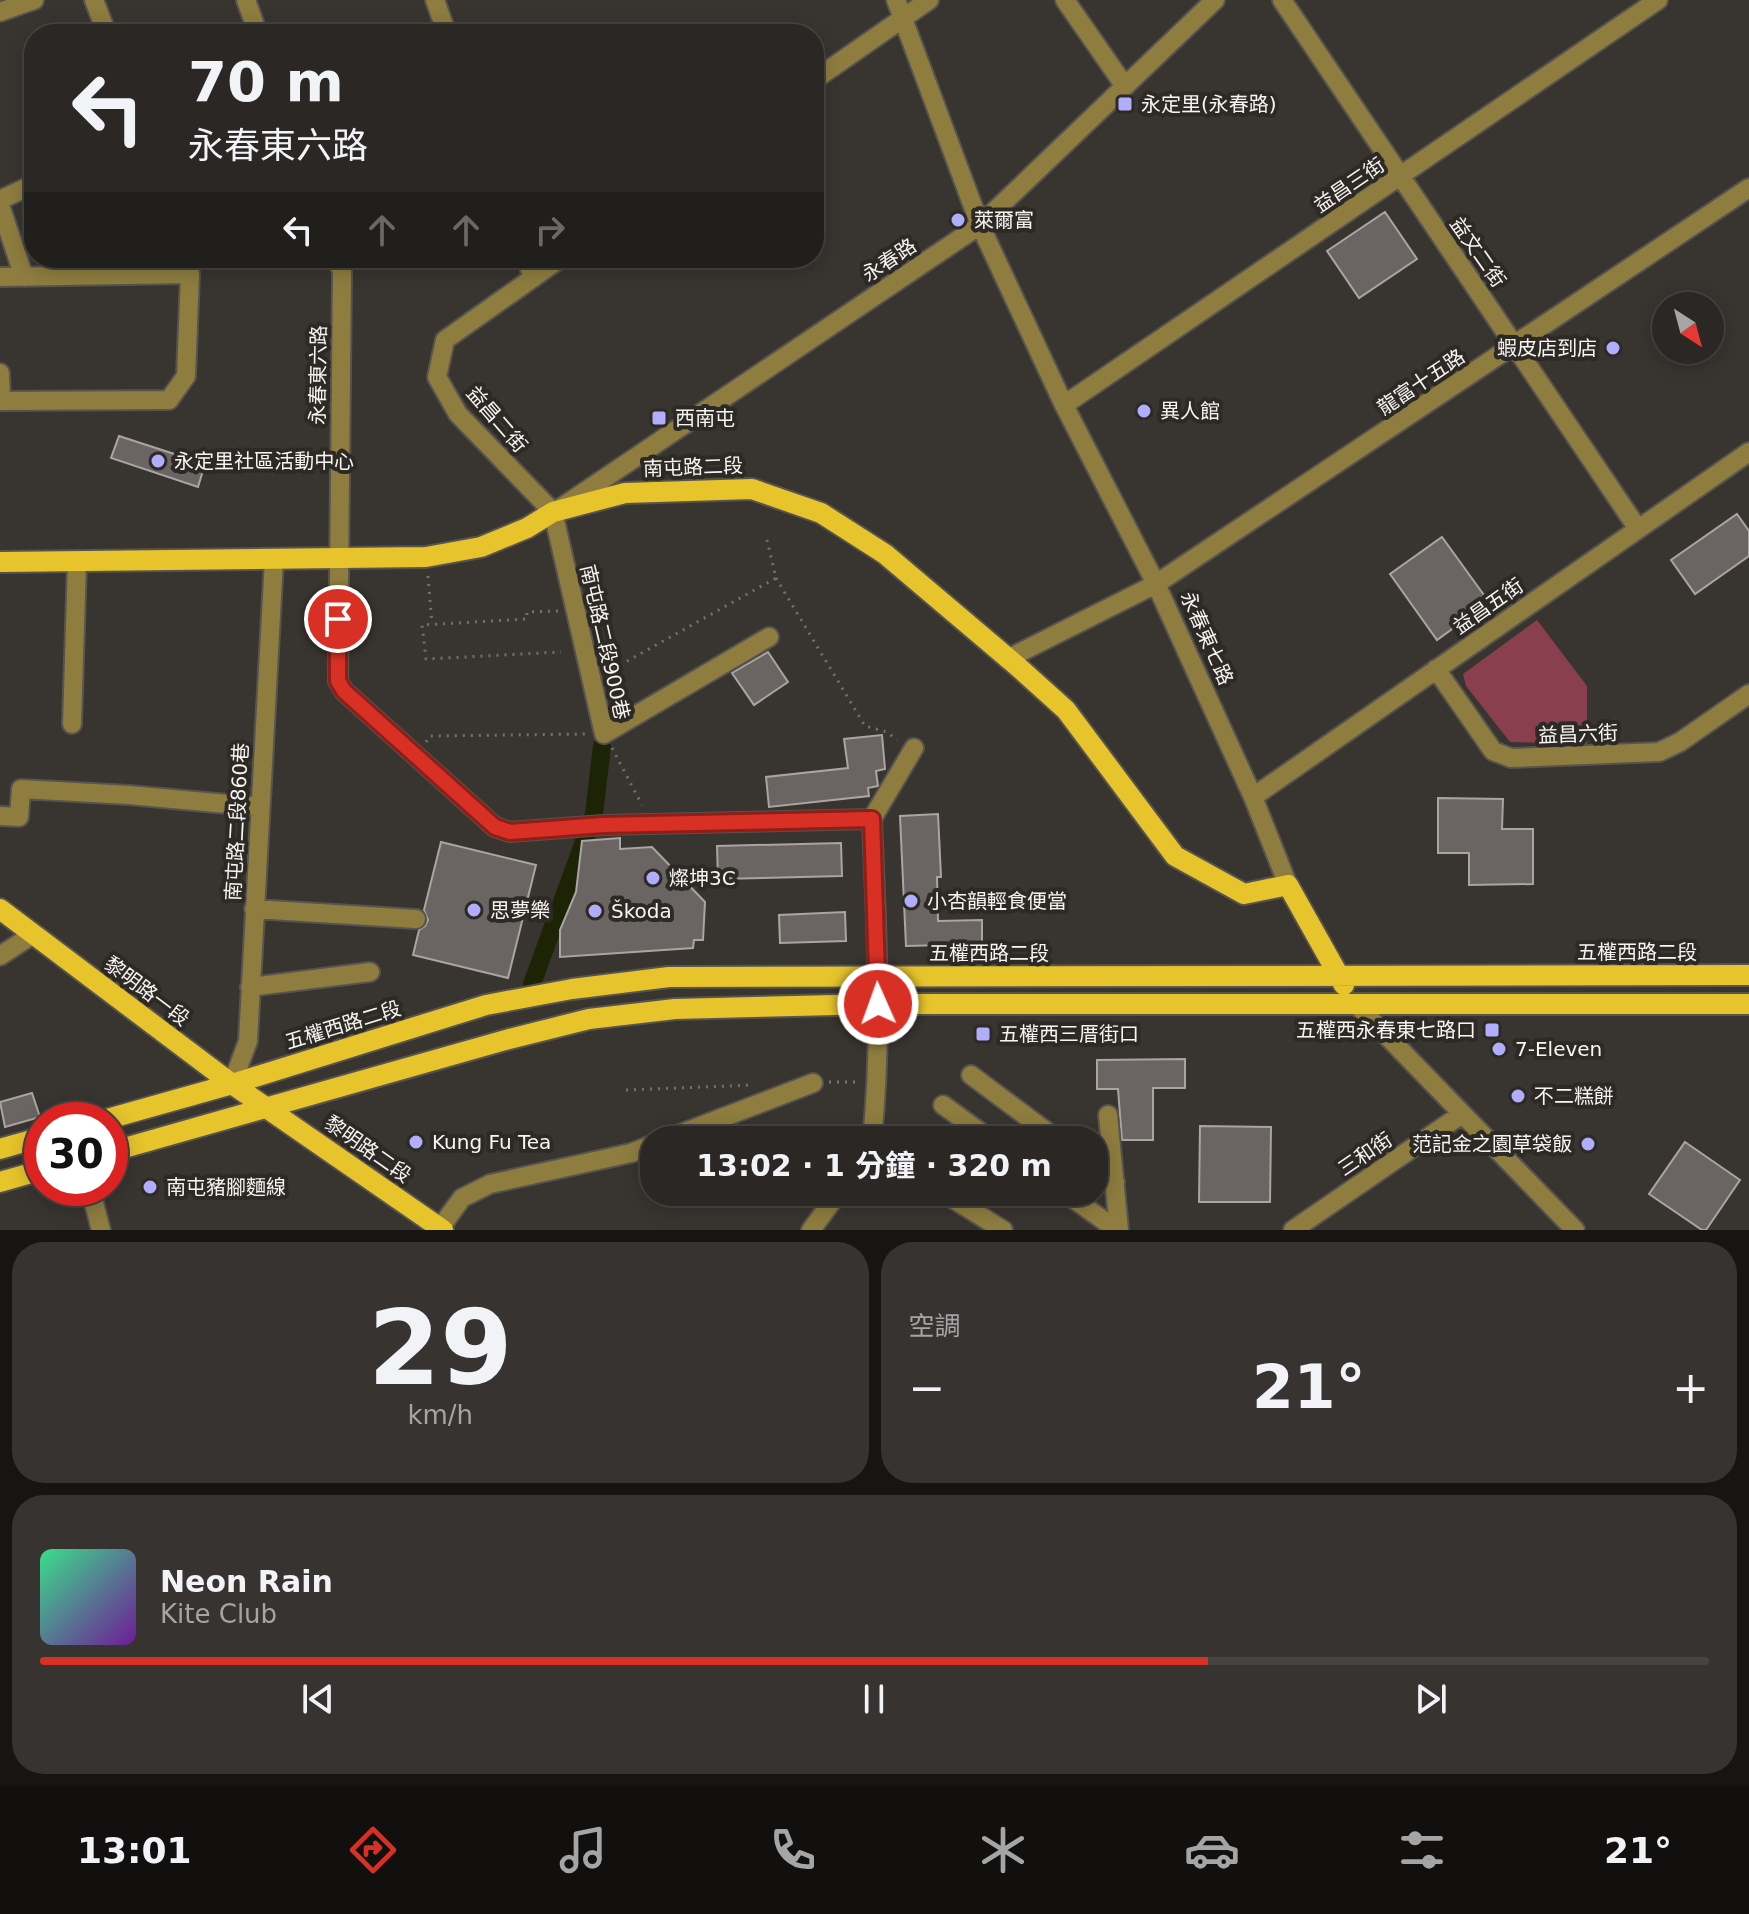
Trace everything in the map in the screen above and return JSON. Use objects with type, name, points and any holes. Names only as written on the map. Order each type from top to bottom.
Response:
[{"type":"main road","name":"南屯路二段","points":[[0,562],[426,557],[481,547],[527,528],[553,512],[625,493],[761,491],[821,513],[885,554],[938,597],[1066,710],[1175,856],[1244,894],[1288,885]]},
{"type":"main road","name":"永春東七路","points":[[1288,885],[1357,1005]]},
{"type":"main road","name":"黎明路一段","points":[[0,909],[267,1108]]},
{"type":"main road","name":"五權西路二段","points":[[128,1113],[486,1005],[572,989],[669,977],[1749,975]]},
{"type":"main road","points":[[128,1147],[589,1019],[675,1009],[878,1004],[1749,1004]]},
{"type":"main road","name":"黎明路二段","points":[[267,1108],[441,1229]]},
{"type":"main road","points":[[0,1149],[24,1142]]},
{"type":"main road","points":[[0,1182],[24,1175]]},
{"type":"street","points":[[0,12],[34,0]]},
{"type":"street","points":[[94,0],[103,24]]},
{"type":"street","points":[[246,0],[254,24]]},
{"type":"street","points":[[435,0],[443,24]]},
{"type":"street","points":[[824,72],[900,9],[929,0]]},
{"type":"street","points":[[1065,0],[1124,85]]},
{"type":"street","name":"永春路","points":[[553,512],[980,225],[1215,0]]},
{"type":"street","name":"益文二街","points":[[1282,0],[1638,529]]},
{"type":"street","name":"益昌三街","points":[[1064,405],[1658,0]]},
{"type":"street","name":"永春東七路","points":[[900,9],[980,225],[1064,405],[1156,584],[1253,797],[1288,885]]},
{"type":"street","name":"龍富十五路","points":[[1007,659],[1156,584],[1749,188]]},
{"type":"street","points":[[24,189],[0,202],[24,277]]},
{"type":"street","points":[[0,277],[157,268]]},
{"type":"street","points":[[0,373],[1,401],[169,400],[186,376],[187,268]]},
{"type":"street","name":"永春東六路","points":[[341,268],[338,681],[344,691],[495,827],[510,832],[652,824],[872,819]]},
{"type":"street","points":[[530,268],[533,278]]},
{"type":"street","name":"益昌二街","points":[[547,268],[445,340],[437,377],[458,414],[553,512]]},
{"type":"street","name":"益昌五街","points":[[1253,797],[1749,452]]},
{"type":"street","name":"南屯路二段900巷","points":[[553,512],[598,734],[769,637]]},
{"type":"street","name":"南屯路二段860巷","points":[[232,1084],[248,1041],[274,559]]},
{"type":"street","points":[[72,724],[77,562]]},
{"type":"street","name":"益昌六街","points":[[1436,669],[1493,751],[1511,758],[1659,752],[1680,742],[1749,694]]},
{"type":"street","points":[[873,1126],[878,1081],[878,977],[872,819],[913,750]]},
{"type":"street","points":[[0,816],[19,817],[21,789],[260,807]]},
{"type":"street","points":[[254,909],[416,919]]},
{"type":"street","points":[[0,956],[32,935]]},
{"type":"street","points":[[250,987],[370,972]]},
{"type":"street","name":"永春東七路","points":[[1357,1005],[1575,1230]]},
{"type":"street","points":[[971,1075],[1039,1126]]},
{"type":"street","points":[[701,1126],[813,1083]]},
{"type":"street","points":[[943,1105],[972,1126]]},
{"type":"street","name":"三和街","points":[[1293,1230],[1462,1114]]},
{"type":"street","points":[[1108,1115],[1118,1230]]},
{"type":"street","points":[[441,1229],[462,1198],[490,1184],[640,1149]]},
{"type":"street","points":[[1108,1177],[1115,1182]]},
{"type":"street","points":[[95,1206],[101,1230]]},
{"type":"street","points":[[811,1230],[829,1206]]},
{"type":"street","points":[[964,1206],[1003,1230]]},
{"type":"street","points":[[1084,1206],[1118,1230]]},
{"type":"path","points":[[766,536],[776,578],[865,726],[887,732],[913,750]]},
{"type":"path","points":[[426,557],[432,624]]},
{"type":"path","points":[[606,673],[776,578]]},
{"type":"path","points":[[560,610],[527,612],[527,619],[422,625],[426,659],[561,652]]},
{"type":"path","points":[[416,757],[430,736],[598,734],[652,824]]},
{"type":"path","points":[[813,1083],[878,1081]]},
{"type":"path","points":[[626,1090],[766,1085]]},
{"type":"shaded area","points":[[1537,620],[1587,686],[1587,744],[1510,742],[1466,686],[1463,674]]},
{"type":"building","points":[[1385,212],[1417,259],[1359,298],[1327,251]]},
{"type":"building","name":"永定里社區活動中心","points":[[119,436],[205,464],[198,487],[111,458]]},
{"type":"building","points":[[1737,514],[1749,531],[1749,556],[1695,594],[1671,560]]},
{"type":"building","points":[[1442,537],[1489,602],[1437,640],[1390,574]]},
{"type":"building","points":[[768,652],[788,682],[754,705],[732,673]]},
{"type":"building","points":[[882,735],[885,769],[876,771],[878,786],[868,788],[869,796],[769,807],[766,777],[848,768],[844,739]]},
{"type":"building","points":[[1438,798],[1503,799],[1502,829],[1533,829],[1533,884],[1469,885],[1469,853],[1438,853]]},
{"type":"building","points":[[938,814],[941,877],[937,877],[938,921],[982,920],[982,944],[906,946],[900,816]]},
{"type":"building","points":[[620,838],[620,849],[652,847],[705,902],[703,940],[694,940],[693,948],[560,957],[560,930],[576,892],[582,841]]},
{"type":"building","name":"思夢樂","points":[[441,842],[536,865],[508,978],[413,955],[419,930],[428,920],[424,910]]},
{"type":"building","points":[[841,843],[842,876],[718,879],[717,846]]},
{"type":"building","points":[[845,912],[846,941],[780,943],[779,915]]},
{"type":"building","points":[[1185,1059],[1185,1088],[1153,1088],[1153,1140],[1122,1140],[1118,1089],[1097,1089],[1097,1060]]},
{"type":"building","points":[[32,1093],[35,1102],[24,1102],[24,1122],[5,1127],[0,1102]]},
{"type":"building","points":[[1200,1126],[1271,1127],[1270,1202],[1199,1202]]},
{"type":"building","points":[[1685,1142],[1740,1180],[1706,1230],[1649,1194]]},
{"type":"waterway","points":[[532,984],[594,814],[602,746]]},
{"type":"place","name":"永定里(永春路)","points":[[1125,104]]},
{"type":"place","name":"萊爾富","points":[[958,220]]},
{"type":"place","name":"蝦皮店到店","points":[[1613,348]]},
{"type":"place","name":"異人館","points":[[1144,411]]},
{"type":"place","name":"西南屯","points":[[659,418]]},
{"type":"place","name":"永定里社區活動中心","points":[[158,461]]},
{"type":"place","name":"燦坤3C","points":[[653,878]]},
{"type":"place","name":"小杏韻輕食便當","points":[[911,901]]},
{"type":"place","name":"思夢樂","points":[[474,910]]},
{"type":"place","name":"Škoda","points":[[595,911]]},
{"type":"place","name":"五權西永春東七路口","points":[[1492,1030]]},
{"type":"place","name":"五權西三厝街口","points":[[983,1034]]},
{"type":"place","name":"7-Eleven","points":[[1499,1049]]},
{"type":"place","name":"不二糕餅","points":[[1518,1096]]},
{"type":"place","name":"Kung Fu Tea","points":[[416,1142]]},
{"type":"place","name":"范記金之園草袋飯","points":[[1588,1144]]},
{"type":"place","name":"南屯豬腳麵線","points":[[150,1187]]},
{"type":"route","points":[[338,619],[338,681],[344,691],[495,827],[510,832],[603,825],[872,819],[878,1004]]}]
